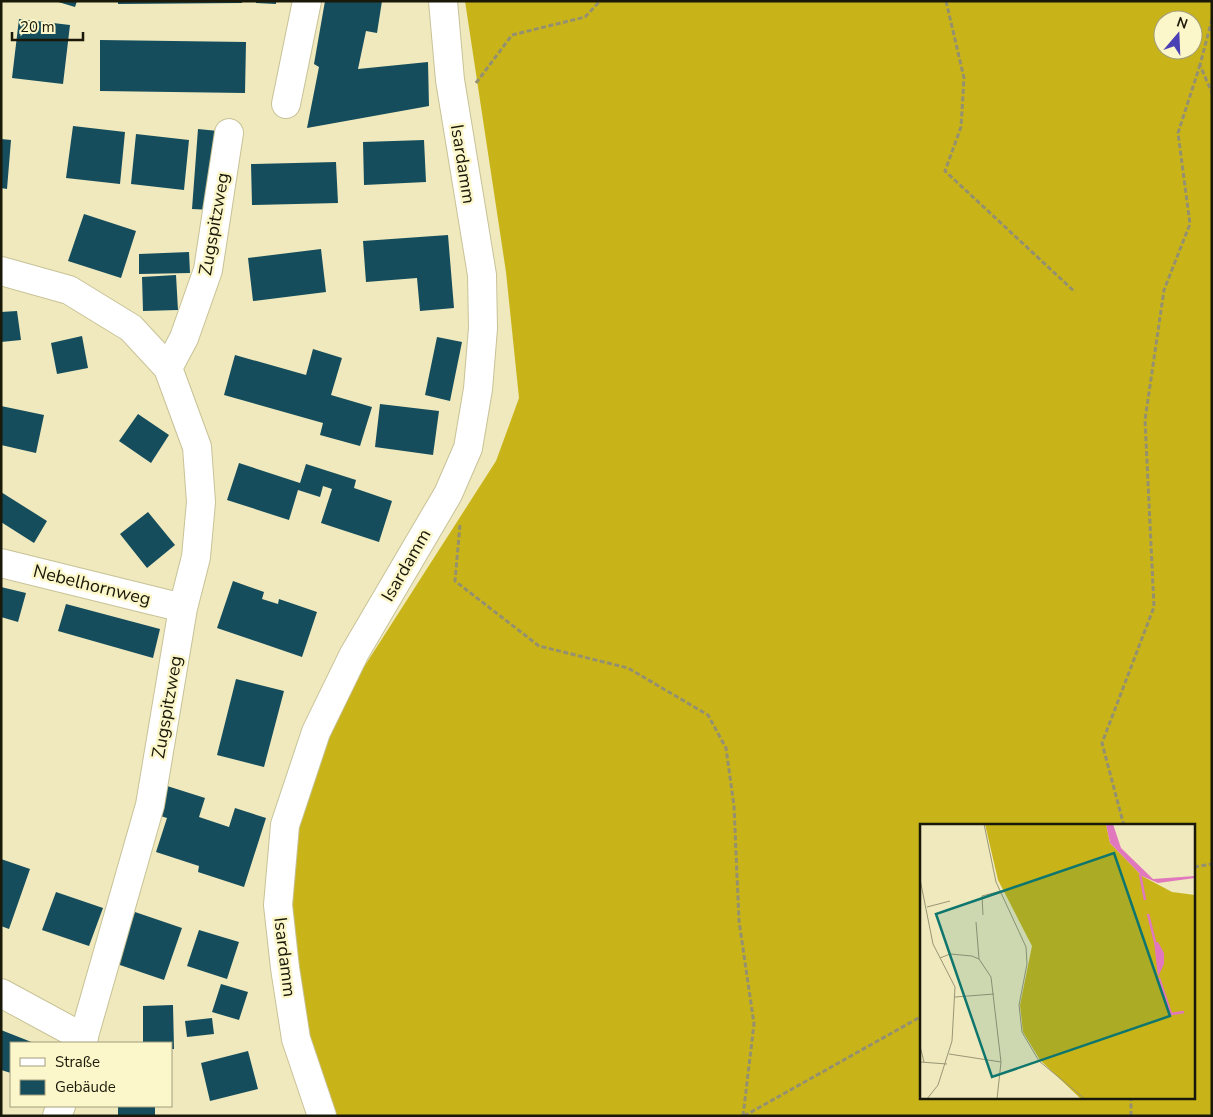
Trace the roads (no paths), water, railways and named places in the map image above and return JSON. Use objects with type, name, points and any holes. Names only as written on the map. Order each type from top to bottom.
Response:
[{"type":"street","points":[[286,104],[307,1]]},
{"type":"street","name":"Isardamm","points":[[322,1116],[296,1039],[285,968],[278,905],[285,825],[316,732],[354,654],[448,494],[468,448],[478,389],[483,328],[482,275],[450,80],[443,1]]},
{"type":"street","name":"Zugspitzweg","points":[[168,368],[184,338],[208,270],[229,133]]},
{"type":"street","name":"Zugspitzweg","points":[[1,272],[69,290],[130,328],[168,368],[197,447],[201,502],[196,557],[183,608],[150,804],[83,1041]]},
{"type":"street","name":"Nebelhornweg","points":[[1,563],[183,608]]},
{"type":"street","points":[[1,993],[83,1041]]}]
